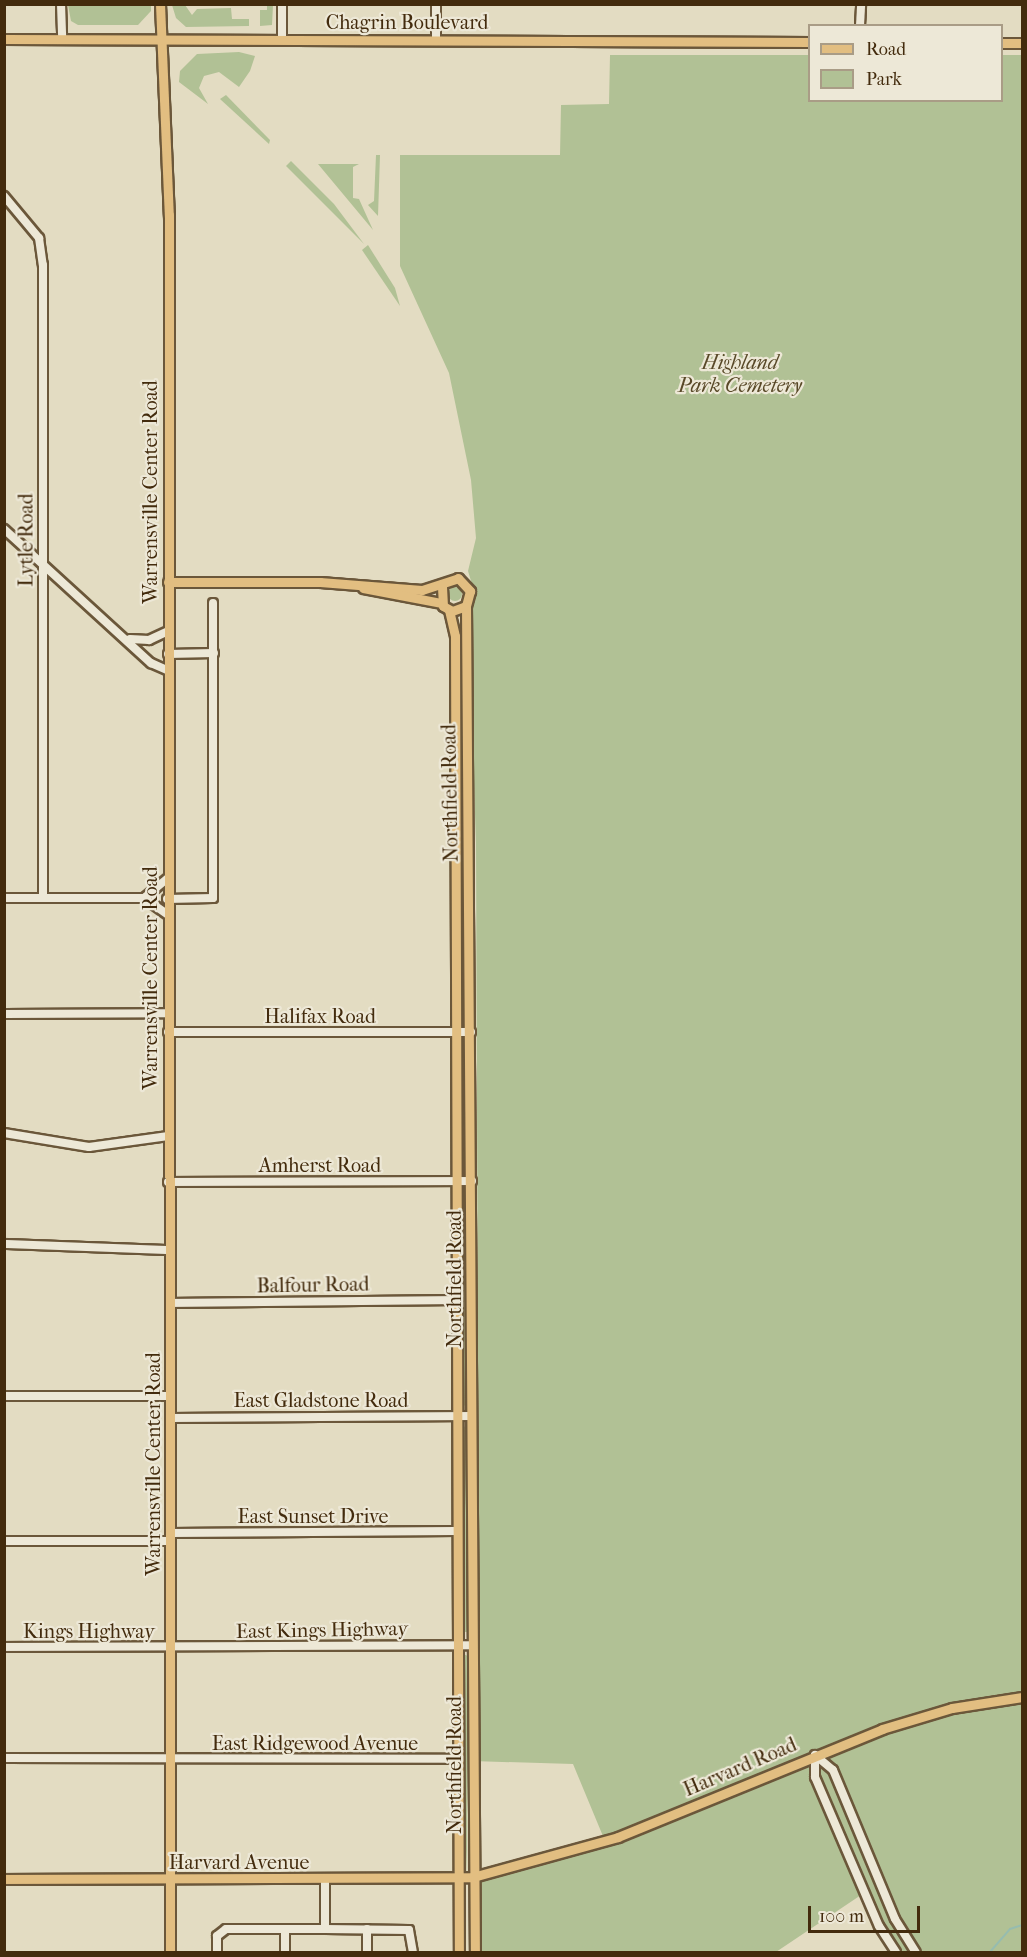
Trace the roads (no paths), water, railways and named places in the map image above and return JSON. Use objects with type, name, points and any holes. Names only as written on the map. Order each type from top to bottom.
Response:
[{"type":"main road","name":"Warrensville Center Road","points":[[160,4],[168,142],[167,899],[172,1648],[170,1953]]},
{"type":"main road","name":"Chagrin Boulevard","points":[[4,39],[808,42]]},
{"type":"main road","points":[[1003,43],[1023,43]]},
{"type":"main road","name":"Northfield Road","points":[[459,1953],[454,1033],[455,636],[445,606],[442,584],[464,581],[470,591],[466,606],[472,1181],[475,1953]]},
{"type":"main road","points":[[168,582],[346,584],[422,590],[442,584]]},
{"type":"main road","points":[[346,584],[445,606],[466,606]]},
{"type":"main road","name":"Harvard Road","points":[[473,1877],[618,1837],[815,1755],[952,1708],[1023,1697]]},
{"type":"main road","name":"Harvard Avenue","points":[[4,1879],[325,1880],[473,1877]]},
{"type":"street","points":[[61,4],[62,39]]},
{"type":"street","points":[[282,4],[282,39]]},
{"type":"street","points":[[436,4],[436,41]]},
{"type":"street","points":[[860,24],[861,4]]},
{"type":"street","name":"Lytle Road","points":[[4,196],[39,238],[43,264],[43,897]]},
{"type":"street","points":[[4,529],[130,639],[151,663],[167,670]]},
{"type":"street","points":[[167,899],[213,898],[213,603]]},
{"type":"street","points":[[130,639],[149,640],[168,631]]},
{"type":"street","points":[[168,654],[214,654]]},
{"type":"street","points":[[144,898],[167,879]]},
{"type":"street","points":[[4,898],[144,898],[168,915]]},
{"type":"street","points":[[4,1014],[168,1013]]},
{"type":"street","name":"Halifax Road","points":[[168,1032],[471,1032]]},
{"type":"street","points":[[4,1133],[89,1147],[168,1136]]},
{"type":"street","name":"Amherst Road","points":[[168,1182],[472,1181]]},
{"type":"street","points":[[4,1244],[169,1250]]},
{"type":"street","name":"Balfour Road","points":[[171,1303],[455,1300]]},
{"type":"street","points":[[4,1396],[171,1396]]},
{"type":"street","name":"East Gladstone Road","points":[[171,1418],[472,1416]]},
{"type":"street","name":"East Sunset Drive","points":[[4,1541],[456,1531]]},
{"type":"street","name":"East Kings Highway","points":[[172,1648],[473,1645]]},
{"type":"street","name":"Kings Highway","points":[[4,1647],[172,1648]]},
{"type":"street","points":[[815,1755],[833,1770],[899,1928],[916,1953]]},
{"type":"street","points":[[815,1755],[815,1777],[885,1936],[896,1953]]},
{"type":"street","name":"East Ridgewood Avenue","points":[[4,1758],[458,1759]]},
{"type":"street","points":[[325,1880],[325,1929]]},
{"type":"street","points":[[885,1936],[899,1928]]},
{"type":"street","points":[[285,1929],[285,1953]]},
{"type":"street","points":[[367,1929],[367,1953]]},
{"type":"street","points":[[217,1953],[221,1930],[367,1929],[409,1930],[413,1953]]},
{"type":"waterway","points":[[990,1952],[1010,1929],[1022,1925]]},
{"type":"park label","name":"Highland Park Cemetery","points":[[740,374]]}]
